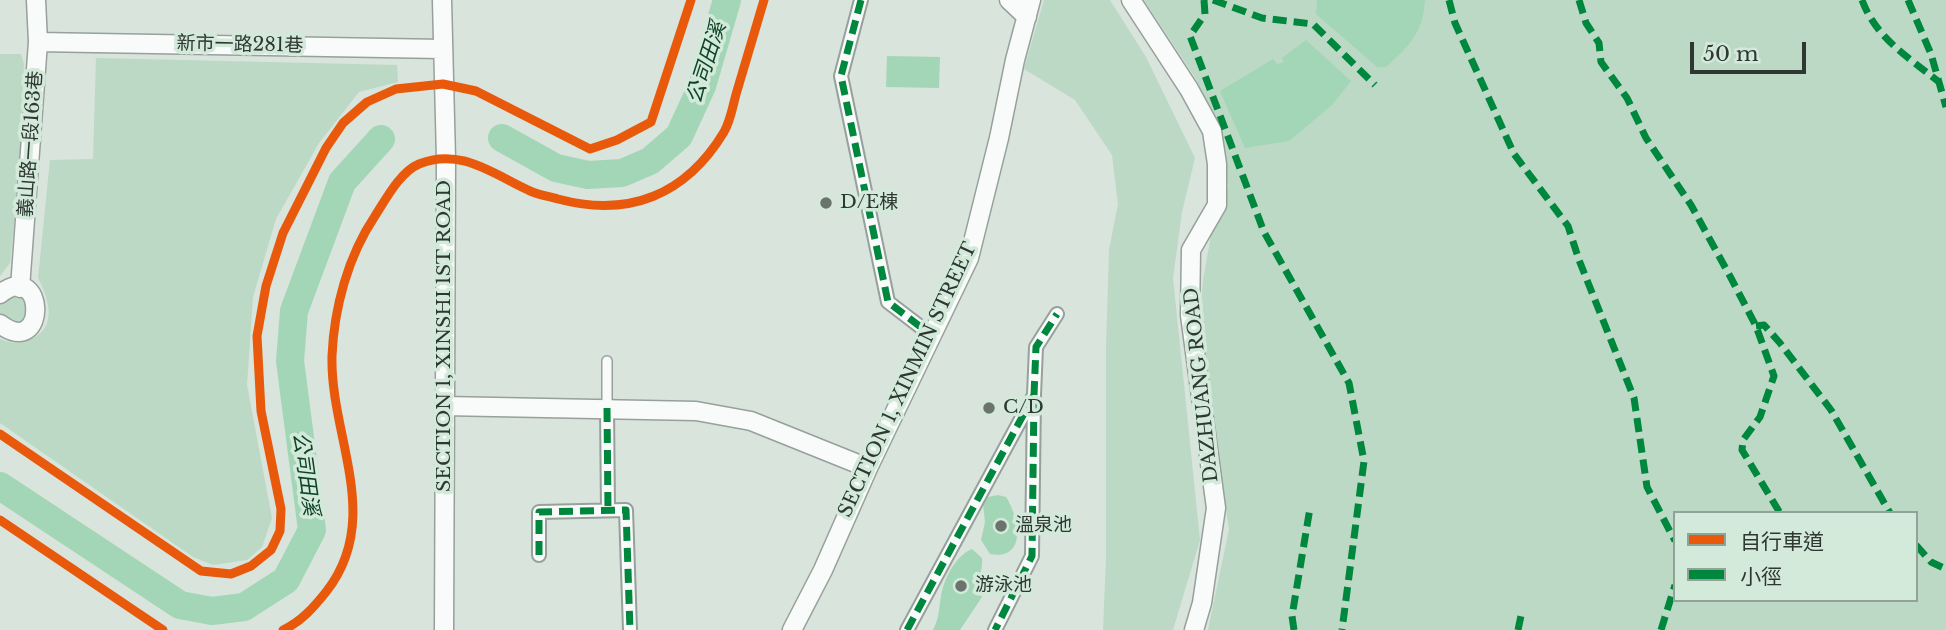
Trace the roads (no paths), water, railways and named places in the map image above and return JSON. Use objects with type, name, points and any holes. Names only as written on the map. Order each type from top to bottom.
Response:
[{"type":"street","name":"義山路一段163巷","points":[[20,288],[38,42],[36,0]]},
{"type":"street","name":"SECTION 1, XINSHI 1ST ROAD","points":[[442,0],[446,159],[444,630]]},
{"type":"street","points":[[861,0],[841,76],[888,302],[922,328]]},
{"type":"street","points":[[1009,0],[1029,9]]},
{"type":"street","name":"DAZHUANG ROAD","points":[[1131,0],[1189,89],[1212,131],[1217,164],[1217,205],[1191,250],[1190,315],[1216,508],[1202,603],[1194,630]]},
{"type":"street","name":"SECTION 1, XINMIN STREET","points":[[792,630],[823,570],[868,468],[969,258],[1029,9]]},
{"type":"street","name":"新市一路281巷","points":[[38,42],[442,49]]},
{"type":"street","points":[[0,294],[6,289],[20,288],[27,290],[36,302],[36,316],[28,327],[14,331],[0,324]]},
{"type":"street","points":[[995,630],[1032,556],[1036,347],[1057,314]]},
{"type":"street","points":[[907,630],[1034,395]]},
{"type":"street","points":[[444,407],[696,411],[751,421],[868,468]]},
{"type":"street","points":[[607,408],[608,510]]},
{"type":"street","points":[[539,555],[539,512],[626,510],[630,630]]},
{"type":"lane","points":[[607,361],[607,408]]},
{"type":"waterway","name":"公司田溪","points":[[502,138],[556,168],[588,175],[622,173],[650,161],[679,136],[702,86],[727,0]]},
{"type":"waterway","name":"公司田溪","points":[[0,486],[180,605],[212,611],[244,607],[286,580],[312,530],[290,361],[294,311],[342,182],[381,139]]},
{"type":"place","name":"D/E棟","points":[[826,203]]},
{"type":"place","name":"C/D","points":[[989,408]]},
{"type":"place","name":"溫泉池","points":[[1001,526]]},
{"type":"place","name":"游泳池","points":[[961,586]]}]
